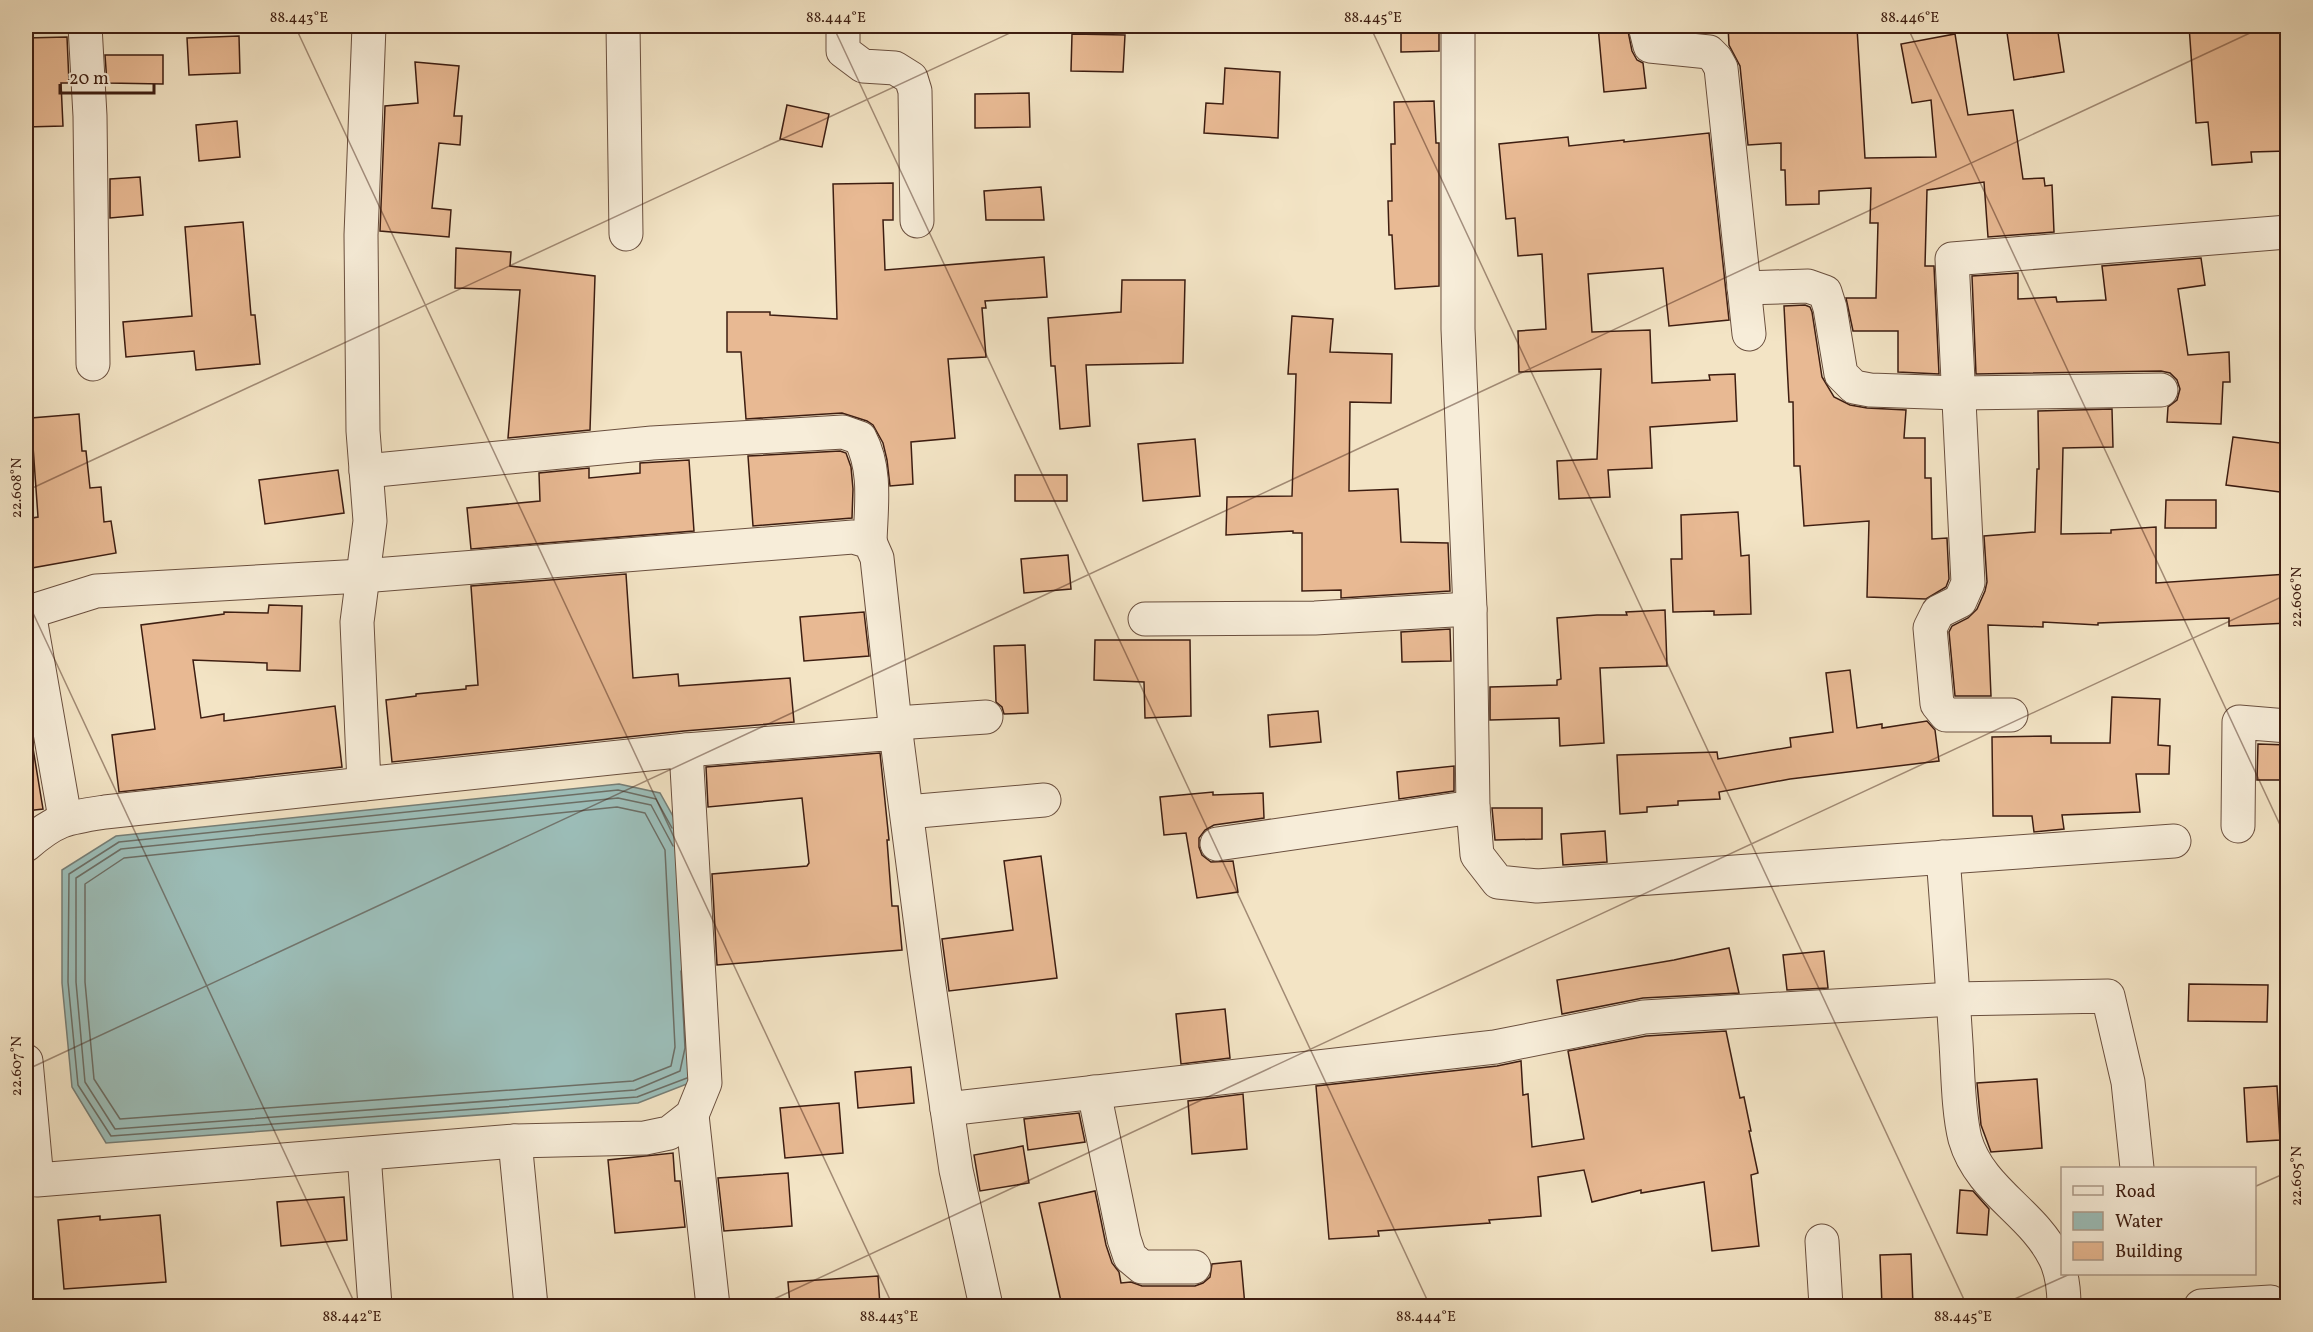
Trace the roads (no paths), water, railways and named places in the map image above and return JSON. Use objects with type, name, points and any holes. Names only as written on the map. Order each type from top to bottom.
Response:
[{"type":"street","points":[[85,26],[90,116],[93,364]]},
{"type":"street","points":[[364,783],[357,622],[370,521],[363,431],[361,235],[369,26]]},
{"type":"street","points":[[623,26],[626,234]]},
{"type":"street","points":[[843,26],[843,51],[854,61],[863,66],[895,68],[911,78],[915,91],[917,221]]},
{"type":"street","points":[[1458,26],[1458,329],[1470,609],[1473,807],[1477,855],[1498,882],[1537,886],[2174,841]]},
{"type":"street","points":[[1645,26],[1650,46],[1709,52],[1721,68],[1749,334]]},
{"type":"street","points":[[2011,715],[1946,715],[1937,704],[1930,628],[1938,612],[1960,601],[1968,583],[1952,259],[2288,232]]},
{"type":"street","points":[[1744,288],[1808,286],[1825,292],[1830,308],[1841,374],[1854,387],[1870,390],[1959,393],[2161,390]]},
{"type":"street","points":[[366,471],[652,443],[843,432],[860,438],[868,452],[872,472],[870,542],[877,558],[896,728],[947,1109],[956,1170],[986,1306]]},
{"type":"street","points":[[65,818],[27,613],[96,591],[362,576],[853,537],[870,542]]},
{"type":"street","points":[[1146,619],[1315,618],[1470,609]]},
{"type":"street","points":[[26,845],[44,829],[65,818],[105,812],[986,717]]},
{"type":"street","points":[[2238,826],[2239,722],[2288,726]]},
{"type":"street","points":[[686,750],[705,1083],[692,1115],[713,1306]]},
{"type":"street","points":[[907,812],[1044,800]]},
{"type":"street","points":[[1217,844],[1473,807]]},
{"type":"street","points":[[1943,857],[1965,1138],[1977,1166],[1991,1185],[2041,1236],[2055,1258],[2064,1290],[2064,1306]]},
{"type":"street","points":[[947,1109],[1495,1047],[1644,1017],[1953,999],[2108,996],[2127,1082],[2137,1167]]},
{"type":"street","points":[[26,1061],[31,1183],[515,1141],[645,1138],[669,1133],[692,1115]]},
{"type":"street","points":[[1094,1092],[1124,1239],[1130,1257],[1142,1267],[1194,1267]]},
{"type":"street","points":[[515,1141],[531,1306]]},
{"type":"street","points":[[364,1154],[375,1306]]},
{"type":"street","points":[[1822,1240],[1826,1306]]},
{"type":"street","points":[[2201,1306],[2271,1302],[2277,1306]]},
{"type":"water","points":[[619,784],[660,793],[688,843],[692,1082],[638,1103],[106,1143],[72,1087],[62,983],[62,870],[116,836]]}]
